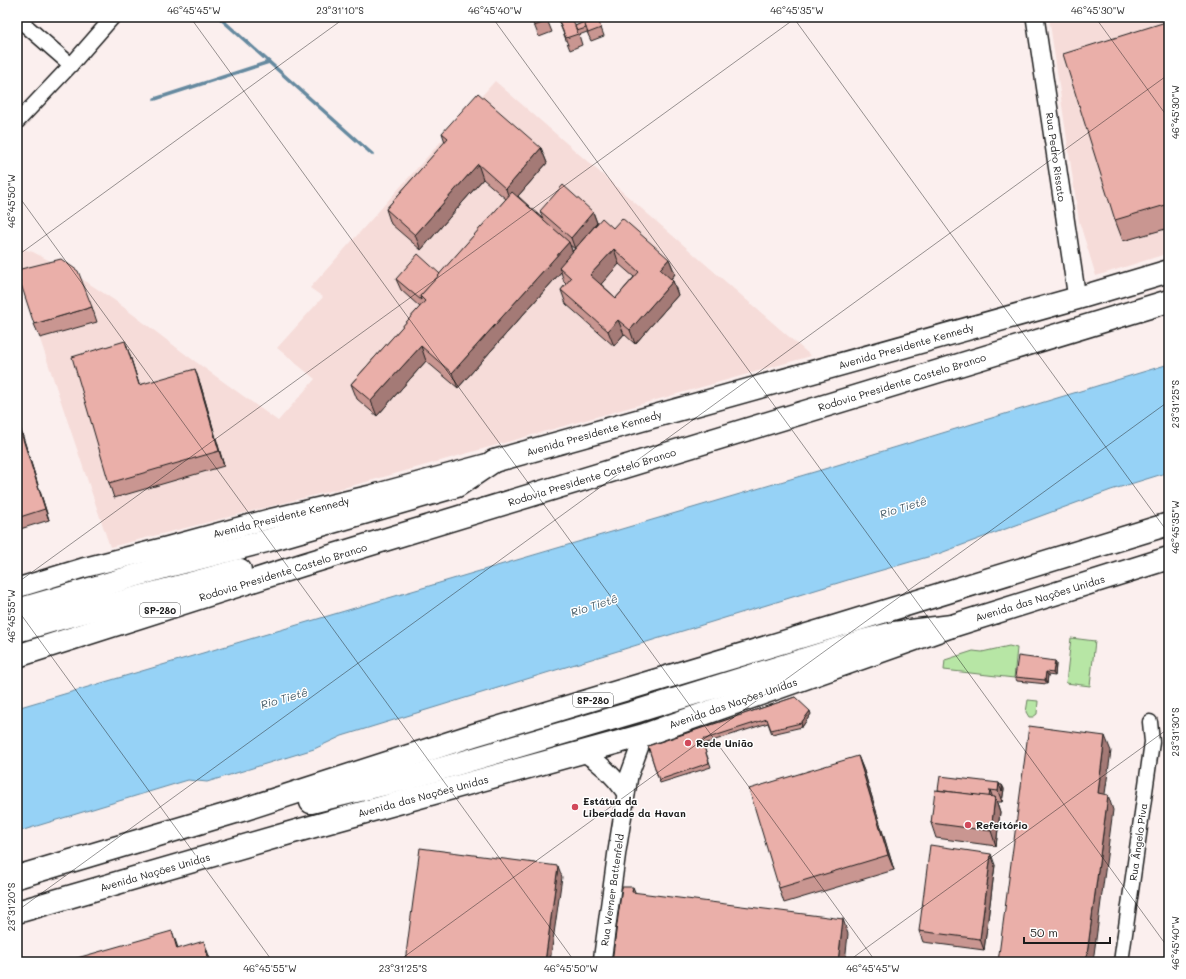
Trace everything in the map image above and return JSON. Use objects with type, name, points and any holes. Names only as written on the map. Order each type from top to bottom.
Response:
[{"type":"highway","name":"Avenida Presidente Kennedy","points":[[494,461],[1077,298],[1169,270]]},
{"type":"highway","name":"Rodovia Presidente Castelo Branco","points":[[17,656],[302,565],[1169,301]]},
{"type":"highway","points":[[17,610],[172,565],[266,541],[457,486],[494,461]]},
{"type":"highway","name":"SP-280","points":[[17,877],[242,810],[474,735],[1169,524]]},
{"type":"highway","name":"Avenida das Nações Unidas","points":[[293,832],[644,735],[952,626],[1169,558]]},
{"type":"highway","points":[[17,631],[252,567],[302,565]]},
{"type":"highway","points":[[242,810],[287,807],[409,778],[638,711],[862,641],[894,633],[952,626]]},
{"type":"highway","name":"Avenida Nações Unidas","points":[[17,912],[293,832]]},
{"type":"main road","name":"Avenida Presidente Kennedy","points":[[17,588],[83,568],[269,519],[371,495],[494,461]]},
{"type":"street","points":[[17,122],[71,65],[113,17]]},
{"type":"street","name":"Rua Pedro Rissato","points":[[1035,17],[1077,298]]},
{"type":"street","points":[[17,18],[71,65]]},
{"type":"street","name":"Rua Ângelo Piva","points":[[1121,962],[1152,742],[1150,722]]},
{"type":"street","name":"Rua Werner Battenfeld","points":[[602,962],[629,776],[644,735]]},
{"type":"street","points":[[583,752],[602,764],[626,794]]},
{"type":"shaded area","points":[[1049,17],[1169,17],[1169,253],[1096,276],[1079,221]]},
{"type":"shaded area","points":[[495,81],[811,356],[366,482],[110,547],[17,271],[17,247],[33,252],[73,273],[114,300],[189,357],[278,421],[315,379],[277,348],[323,297],[310,288]]},
{"type":"green space","points":[[1071,638],[1095,641],[1090,686],[1066,683]]},
{"type":"green space","points":[[1009,646],[1017,648],[1014,678],[944,670],[945,660],[973,651],[982,652]]},
{"type":"green space","points":[[1028,700],[1038,701],[1037,714],[1033,717],[1029,717],[1026,712]]},
{"type":"water","name":"Rio Tietê","points":[[1169,364],[1169,472],[1111,490],[938,554],[851,579],[342,736],[314,749],[207,782],[188,780],[17,832],[17,708],[821,470]]},
{"type":"building","points":[[531,17],[546,17],[548,21],[534,26]]},
{"type":"building","points":[[557,17],[572,17],[578,34],[566,38]]},
{"type":"building","points":[[582,17],[597,17],[601,28],[588,33]]},
{"type":"building","points":[[1169,21],[1169,204],[1115,220],[1063,54]]},
{"type":"building","points":[[584,22],[586,28],[577,31],[575,26]]},
{"type":"building","points":[[478,93],[541,148],[506,189],[478,164],[415,235],[386,209],[448,138],[442,133]]},
{"type":"building","points":[[563,185],[593,212],[571,238],[540,211]]},
{"type":"building","points":[[512,192],[569,242],[452,373],[421,346],[371,401],[351,384],[425,301],[420,296]]},
{"type":"building","points":[[602,218],[613,228],[622,218],[669,259],[660,269],[673,281],[630,330],[618,320],[608,331],[561,290],[571,278],[559,267]],"holes":[[[614,249],[639,272],[616,298],[590,275]]]},
{"type":"building","points":[[418,254],[440,274],[420,296],[421,300],[396,279]]},
{"type":"building","points":[[61,259],[78,271],[92,307],[34,324],[17,270]]},
{"type":"building","points":[[125,341],[139,385],[195,369],[219,451],[109,483],[72,357]]},
{"type":"building","points":[[17,420],[45,509],[17,518]]},
{"type":"building","points":[[1018,656],[1055,661],[1053,673],[1046,672],[1045,680],[1015,677]]},
{"type":"building","name":"Rede União","points":[[795,697],[810,711],[801,723],[771,730],[767,719],[702,740],[709,763],[659,780],[648,746]]},
{"type":"building","points":[[1029,726],[1105,736],[1098,793],[1108,795],[1086,962],[998,962]]},
{"type":"building","points":[[858,756],[888,855],[779,888],[749,789]]},
{"type":"building","points":[[940,776],[999,783],[998,791],[990,790],[989,797],[938,790]]},
{"type":"building","points":[[935,790],[995,797],[991,831],[931,823]]},
{"type":"building","points":[[930,845],[991,854],[980,939],[919,931]]},
{"type":"building","points":[[420,848],[558,866],[545,962],[405,962]]},
{"type":"building","points":[[622,887],[633,887],[632,892],[843,919],[838,962],[612,962]]},
{"type":"building","points":[[172,931],[177,949],[204,941],[209,962],[63,962]]},
{"type":"waterway","points":[[221,19],[372,154]]},
{"type":"waterway","points":[[155,99],[269,62]]},
{"type":"place","name":"Rede União","points":[[688,743]]},
{"type":"place","name":"Estátua da Liberdade da Havan","points":[[575,807]]},
{"type":"place","name":"Refeitório","points":[[968,825]]}]
